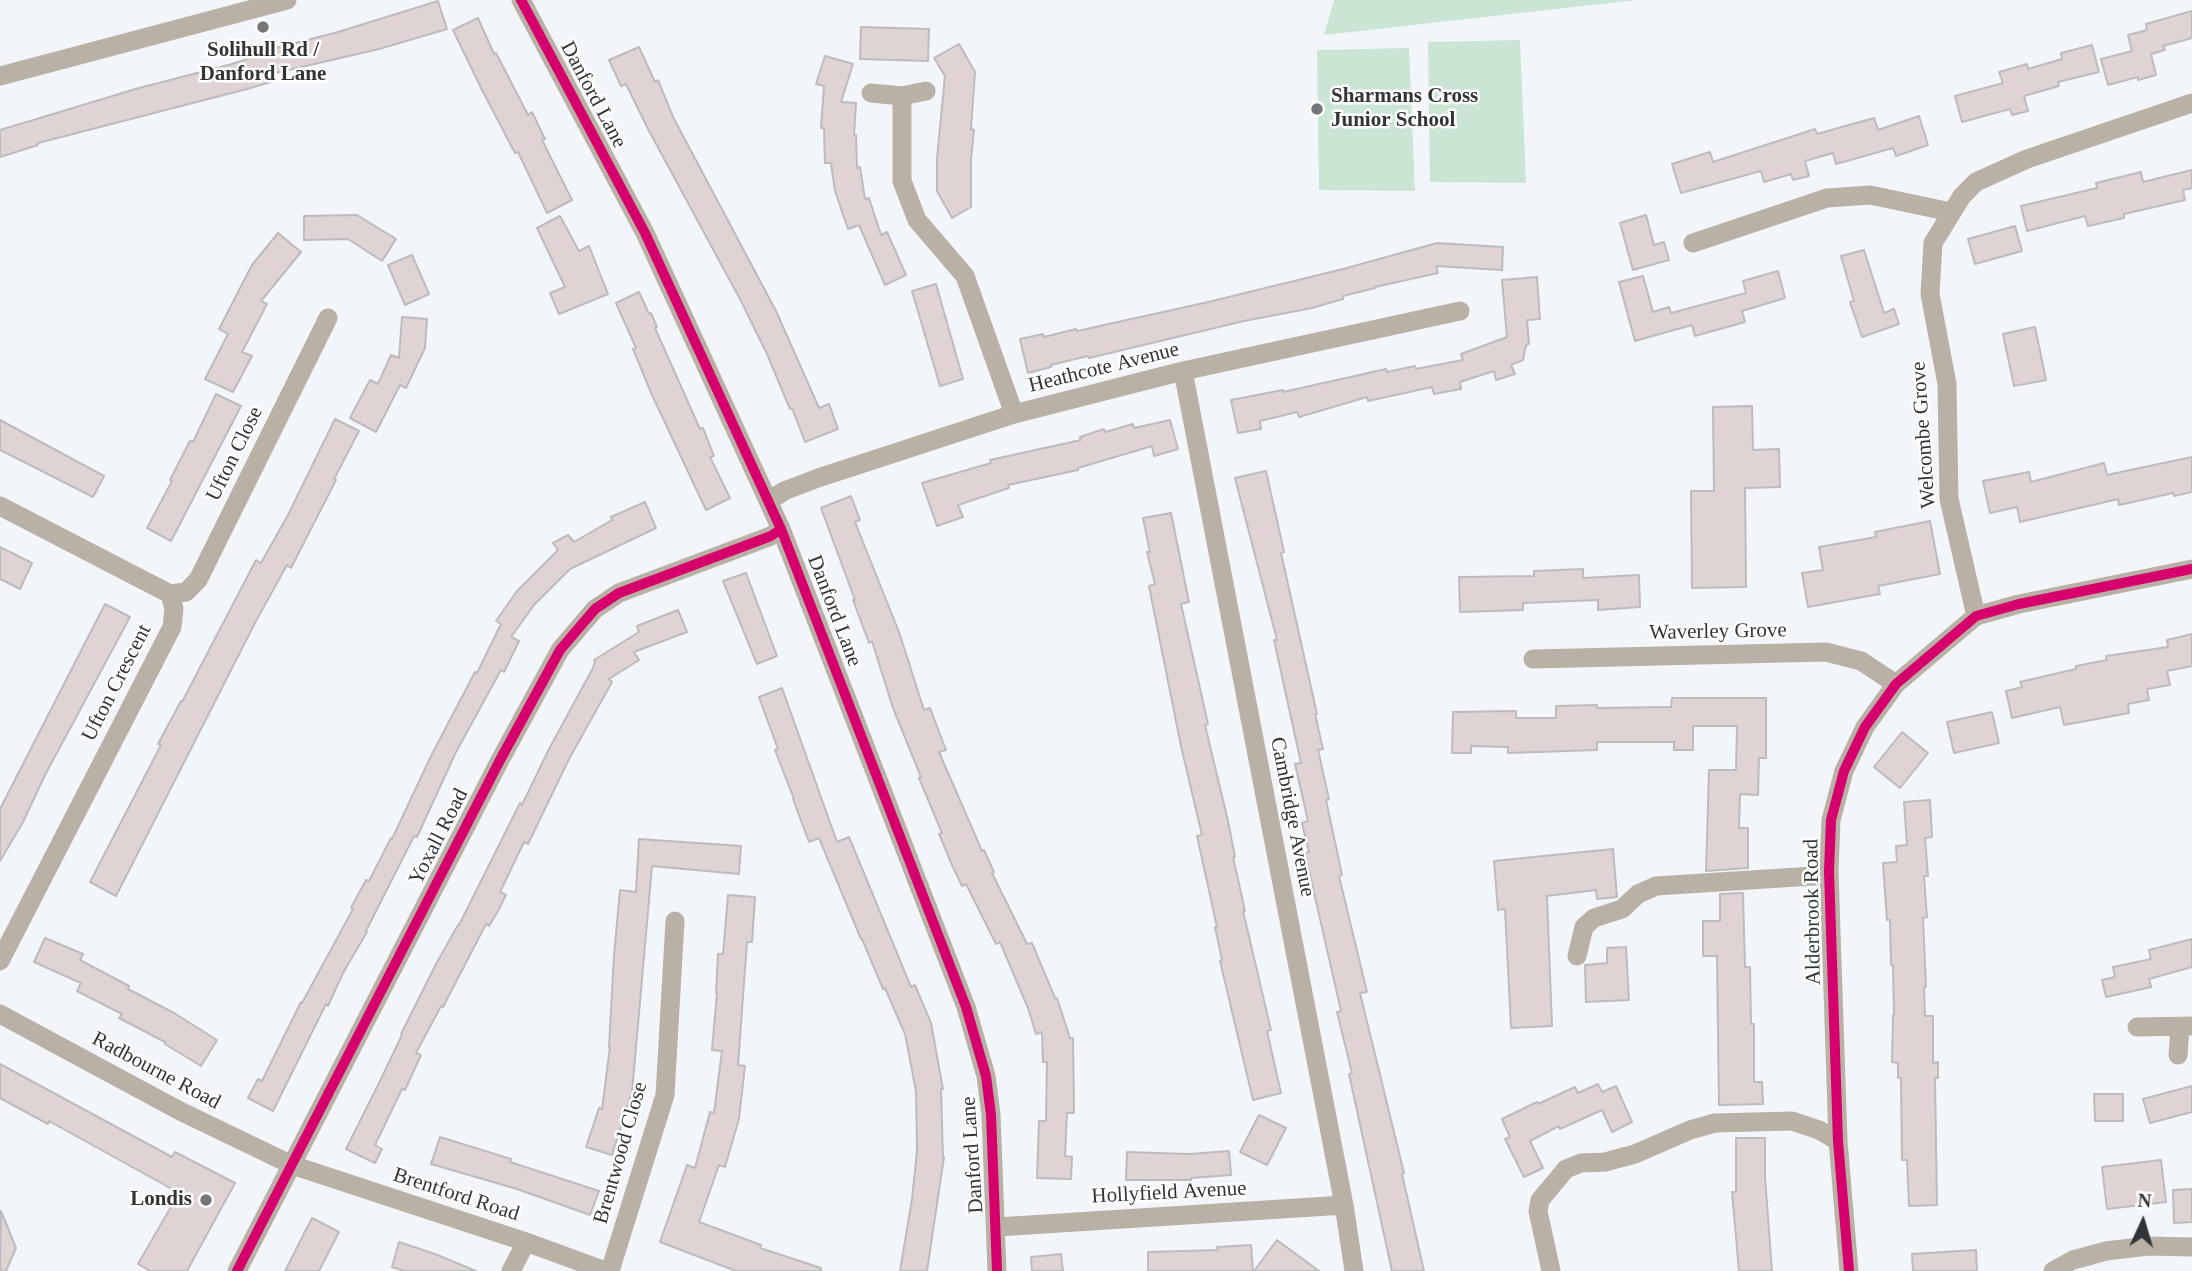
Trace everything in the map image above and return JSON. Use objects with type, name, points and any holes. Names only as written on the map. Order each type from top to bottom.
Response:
[{"type":"street","points":[[0,76],[287,0]]},
{"type":"street","name":"Danford Lane","points":[[521,0],[645,233],[769,501],[966,1006],[986,1076],[991,1115],[997,1271]]},
{"type":"street","points":[[871,93],[902,96],[926,91]]},
{"type":"street","points":[[902,96],[902,181],[917,220],[965,276],[1014,414]]},
{"type":"street","name":"Welcombe Grove","points":[[1976,616],[1949,499],[1947,384],[1930,294],[1933,243],[1962,196],[1976,182],[2027,159],[2192,103]]},
{"type":"street","points":[[1693,243],[1827,198],[1870,195],[1951,212]]},
{"type":"street","name":"Heathcote Avenue","points":[[769,501],[784,491],[818,478],[1014,414],[1183,371],[1460,311]]},
{"type":"street","name":"Ufton Close","points":[[170,594],[186,592],[198,580],[328,318]]},
{"type":"street","name":"Cambridge Avenue","points":[[1183,371],[1344,1206],[1354,1271]]},
{"type":"street","points":[[0,506],[170,594]]},
{"type":"street","name":"Yoxall Road","points":[[237,1271],[505,750],[566,641],[595,609],[619,593],[771,536],[781,529]]},
{"type":"street","name":"Alderbrook Road","points":[[1849,1271],[1838,1141],[1829,876],[1831,820],[1844,771],[1864,727],[1896,684],[1976,616],[2019,604],[2192,569]]},
{"type":"street","name":"Ufton Crescent","points":[[0,961],[172,627],[174,608],[170,594]]},
{"type":"street","name":"Waverley Grove","points":[[1534,659],[1826,652],[1861,661],[1896,684]]},
{"type":"street","points":[[1577,956],[1584,927],[1594,918],[1622,909],[1639,894],[1656,886],[1829,876]]},
{"type":"street","name":"Brentwood Close","points":[[608,1271],[665,1095],[675,921]]},
{"type":"street","name":"Radbourne Road","points":[[0,1014],[180,1111],[292,1165]]},
{"type":"street","points":[[2137,1027],[2186,1027],[2178,1055]]},
{"type":"street","points":[[1551,1270],[1538,1211],[1540,1200],[1566,1169],[1581,1163],[1605,1162],[1634,1154],[1690,1130],[1715,1123],[1792,1121],[1819,1130],[1838,1141]]},
{"type":"street","name":"Brentford Road","points":[[292,1165],[608,1271]]},
{"type":"street","name":"Hollyfield Avenue","points":[[997,1227],[1344,1206]]},
{"type":"street","points":[[511,1271],[526,1242]]},
{"type":"street","points":[[2053,1271],[2073,1260],[2106,1251],[2148,1246],[2192,1247]]},
{"type":"green space","points":[[1334,0],[1637,0],[1324,35]]},
{"type":"green space","points":[[1520,40],[1526,183],[1430,182],[1428,42]]},
{"type":"green space","points":[[1409,48],[1415,191],[1319,190],[1317,50]]},
{"type":"building","points":[[438,1],[447,29],[379,49],[271,74],[274,81],[38,143],[0,157],[0,130],[139,88],[232,64],[272,49]]},
{"type":"building","points":[[2192,11],[2192,38],[2163,46],[2165,50],[2151,54],[2156,75],[2108,85],[2101,59],[2132,51],[2128,35],[2147,30],[2146,24]]},
{"type":"building","points":[[478,18],[494,54],[496,53],[528,115],[532,112],[545,139],[542,140],[572,200],[547,213],[453,30]]},
{"type":"building","points":[[861,27],[929,29],[928,61],[860,59]]},
{"type":"building","points":[[959,44],[975,72],[971,129],[974,130],[971,207],[952,218],[937,191],[937,158],[945,76],[934,58]]},
{"type":"building","points":[[2092,45],[2099,72],[2058,82],[2059,86],[2024,96],[2028,111],[2012,115],[2010,109],[1962,122],[1955,96],[2003,83],[1999,72],[2027,64],[2028,69],[2062,59],[2061,53]]},
{"type":"building","points":[[639,47],[776,311],[819,408],[829,404],[838,429],[805,442],[792,408],[790,409],[741,301],[626,84],[621,86],[609,60]]},
{"type":"building","points":[[825,56],[853,64],[841,102],[856,103],[854,135],[857,168],[860,167],[865,199],[869,198],[881,235],[887,232],[906,275],[885,285],[859,225],[848,229],[835,191],[831,163],[825,163],[824,128],[821,128],[824,86],[816,84]]},
{"type":"building","points":[[1919,116],[1928,145],[1896,156],[1893,148],[1836,164],[1833,153],[1805,161],[1809,176],[1793,180],[1791,174],[1764,182],[1761,171],[1681,193],[1672,164],[1710,152],[1713,162],[1815,129],[1817,134],[1874,118],[1878,130]]},
{"type":"building","points":[[2192,170],[2192,188],[2183,190],[2185,200],[2124,214],[2124,218],[2088,226],[2085,216],[2027,231],[2021,206],[2097,188],[2096,183],[2141,172],[2143,182]]},
{"type":"building","points":[[357,215],[396,239],[382,261],[348,239],[304,240],[304,216]]},
{"type":"building","points":[[1646,215],[1654,245],[1664,242],[1669,260],[1633,270],[1620,223]]},
{"type":"building","points":[[560,216],[579,251],[589,246],[608,294],[559,314],[550,293],[565,287],[537,228]]},
{"type":"building","points":[[2015,226],[2022,251],[1975,264],[1968,239]]},
{"type":"building","points":[[278,233],[301,252],[261,301],[267,304],[242,352],[252,356],[233,392],[205,379],[228,334],[219,329],[252,265]]},
{"type":"building","points":[[1437,243],[1503,247],[1502,270],[1436,266],[1438,273],[1375,287],[1312,308],[1244,321],[1089,358],[1088,356],[1028,373],[1020,339],[1043,334],[1044,337],[1076,329],[1077,331],[1204,303]]},
{"type":"building","points":[[1864,250],[1884,313],[1894,309],[1899,324],[1862,337],[1850,302],[1854,301],[1841,256]]},
{"type":"building","points":[[412,255],[429,294],[405,305],[388,265]]},
{"type":"building","points":[[1778,271],[1785,298],[1742,311],[1745,322],[1695,336],[1692,325],[1635,341],[1619,282],[1643,276],[1653,312],[1669,307],[1671,313],[1746,293],[1743,281]]},
{"type":"building","points":[[1537,277],[1540,319],[1527,320],[1529,344],[1526,345],[1523,360],[1511,365],[1515,374],[1496,380],[1494,371],[1460,382],[1461,389],[1434,394],[1432,387],[1368,401],[1367,397],[1299,417],[1297,412],[1260,421],[1261,429],[1238,433],[1231,400],[1283,392],[1386,369],[1387,372],[1415,366],[1416,369],[1463,360],[1461,354],[1507,337],[1502,280]]},
{"type":"building","points":[[936,284],[963,379],[940,386],[912,291]]},
{"type":"building","points":[[639,292],[649,314],[651,313],[657,327],[655,328],[700,429],[703,428],[714,456],[710,457],[730,498],[706,510],[652,395],[633,349],[636,348],[616,303]]},
{"type":"building","points":[[402,317],[427,319],[425,348],[406,388],[400,385],[376,432],[350,418],[370,380],[378,384],[391,355],[399,358]]},
{"type":"building","points":[[2035,327],[2046,380],[2014,386],[2003,334]]},
{"type":"building","points":[[216,394],[241,406],[171,541],[147,528]]},
{"type":"building","points":[[1752,406],[1753,450],[1779,449],[1780,487],[1745,488],[1746,587],[1692,588],[1691,491],[1714,491],[1713,407]]},
{"type":"building","points":[[335,419],[359,431],[291,568],[287,565],[257,619],[116,896],[90,882],[161,745],[158,744],[256,560],[261,563],[288,515]]},
{"type":"building","points":[[0,420],[104,476],[93,497],[0,450]]},
{"type":"building","points":[[1170,420],[1178,449],[1154,456],[1152,446],[1078,470],[1008,485],[1009,488],[958,505],[963,517],[937,526],[922,483],[991,463],[990,460],[1081,440],[1080,437],[1104,429],[1105,432],[1133,424],[1134,428]]},
{"type":"building","points":[[2192,457],[2192,492],[2174,496],[2173,493],[2119,505],[2118,499],[2020,522],[2017,507],[1990,513],[1983,481],[2029,472],[2031,482],[2104,463],[2107,475]]},
{"type":"building","points":[[1266,471],[1284,552],[1281,553],[1317,714],[1323,749],[1318,750],[1342,875],[1339,876],[1367,992],[1360,993],[1404,1173],[1402,1174],[1424,1271],[1392,1271],[1349,1074],[1352,1073],[1337,1012],[1341,1011],[1305,853],[1309,852],[1302,823],[1308,821],[1295,764],[1301,763],[1274,640],[1277,640],[1235,478]]},
{"type":"building","points":[[851,496],[860,520],[855,522],[899,632],[924,710],[930,708],[946,750],[939,752],[982,851],[984,850],[994,872],[992,873],[1027,944],[1032,943],[1057,998],[1070,1038],[1073,1038],[1074,1113],[1067,1113],[1065,1156],[1072,1157],[1071,1179],[1037,1178],[1039,1121],[1046,1121],[1047,1062],[1043,1062],[1042,1032],[1036,1034],[1000,942],[996,944],[966,884],[962,886],[952,865],[821,508]]},
{"type":"building","points":[[645,502],[656,528],[570,569],[534,605],[511,637],[519,641],[504,672],[501,670],[456,752],[417,837],[414,836],[273,1111],[248,1098],[258,1079],[262,1081],[366,880],[369,881],[392,839],[431,756],[501,624],[496,621],[517,591],[558,550],[553,543],[568,535],[574,542],[612,520],[611,517]]},
{"type":"building","points":[[1171,513],[1189,602],[1181,604],[1208,724],[1205,725],[1228,821],[1243,911],[1271,1030],[1267,1031],[1281,1093],[1253,1100],[1220,961],[1217,927],[1197,836],[1202,835],[1149,586],[1155,584],[1147,552],[1150,552],[1143,518]]},
{"type":"building","points":[[1930,521],[1940,574],[1878,586],[1880,594],[1808,607],[1802,573],[1823,570],[1819,547],[1876,537],[1875,532]]},
{"type":"building","points":[[0,547],[32,563],[20,589],[0,579]]},
{"type":"building","points":[[1583,569],[1583,578],[1639,575],[1640,607],[1598,610],[1598,600],[1523,603],[1523,610],[1460,612],[1459,577],[1534,576],[1534,571]]},
{"type":"building","points":[[746,573],[777,656],[757,664],[723,581]]},
{"type":"building","points":[[105,604],[130,617],[0,861],[0,809]]},
{"type":"building","points":[[678,610],[687,632],[634,652],[639,660],[609,679],[612,682],[569,759],[528,844],[524,842],[500,892],[506,895],[498,911],[489,926],[486,924],[416,1053],[421,1055],[375,1145],[382,1149],[375,1163],[346,1149],[436,964],[459,925],[520,803],[522,805],[593,668],[594,660],[639,632],[637,626]]},
{"type":"building","points":[[2192,634],[2192,666],[2167,671],[2170,685],[2147,689],[2149,700],[2128,704],[2129,713],[2064,725],[2060,707],[2012,718],[2006,691],[2022,687],[2020,682],[2107,660],[2106,656],[2168,647],[2167,640]]},
{"type":"building","points":[[782,688],[837,842],[849,837],[911,987],[915,985],[931,1023],[943,1089],[944,1157],[927,1271],[900,1271],[917,1151],[916,1091],[905,1034],[861,939],[819,838],[809,842],[775,750],[778,749],[759,697]]},
{"type":"building","points":[[1672,698],[1766,698],[1766,758],[1759,758],[1758,795],[1740,794],[1739,828],[1748,828],[1748,868],[1706,871],[1709,770],[1736,770],[1737,726],[1693,726],[1693,750],[1674,750],[1674,742],[1597,742],[1597,750],[1508,753],[1508,747],[1471,746],[1471,753],[1452,753],[1453,712],[1516,711],[1516,718],[1556,718],[1556,706],[1671,707]]},
{"type":"building","points":[[1992,712],[1999,743],[1954,753],[1947,722]]},
{"type":"building","points":[[1902,732],[1928,753],[1900,788],[1874,767]]},
{"type":"building","points":[[1930,800],[1932,837],[1925,838],[1928,876],[1924,876],[1927,917],[1923,918],[1924,987],[1925,1016],[1933,1016],[1933,1063],[1938,1062],[1938,1078],[1935,1078],[1937,1205],[1909,1206],[1907,1160],[1902,1160],[1901,1078],[1898,1078],[1898,1063],[1892,1062],[1893,965],[1883,863],[1897,862],[1896,846],[1907,845],[1904,802]]},
{"type":"building","points":[[639,839],[741,846],[739,874],[652,866],[632,1092],[612,1155],[586,1147],[599,1108],[602,1109],[610,1047],[620,890],[636,892]]},
{"type":"building","points":[[1613,849],[1617,897],[1597,899],[1596,890],[1547,896],[1552,1026],[1511,1028],[1505,909],[1498,910],[1494,861]]},
{"type":"building","points":[[1743,893],[1745,967],[1750,967],[1751,1024],[1754,1024],[1754,1082],[1762,1082],[1763,1104],[1719,1105],[1717,956],[1703,956],[1703,921],[1720,921],[1720,894]]},
{"type":"building","points":[[728,895],[755,897],[752,942],[747,942],[738,1065],[745,1066],[739,1119],[725,1167],[719,1165],[699,1222],[761,1245],[760,1248],[821,1268],[821,1271],[736,1271],[660,1242],[687,1165],[695,1168],[710,1112],[714,1113],[722,1051],[712,1050],[718,954],[723,954]]},
{"type":"building","points":[[45,938],[83,954],[80,960],[129,986],[128,989],[217,1040],[201,1066],[165,1042],[119,1018],[122,1014],[77,991],[81,983],[34,962]]},
{"type":"building","points":[[2192,939],[2192,967],[2149,979],[2151,987],[2106,997],[2102,980],[2115,977],[2113,967],[2151,959],[2149,950]]},
{"type":"building","points":[[1626,947],[1629,1000],[1586,1002],[1585,965],[1607,963],[1607,948]]},
{"type":"building","points":[[0,1064],[172,1157],[175,1152],[235,1183],[187,1271],[150,1271],[138,1264],[179,1193],[49,1121],[48,1124],[0,1098]]},
{"type":"building","points":[[1598,1084],[1602,1092],[1616,1086],[1632,1122],[1612,1132],[1602,1110],[1560,1129],[1559,1126],[1530,1141],[1543,1168],[1524,1177],[1505,1139],[1510,1137],[1502,1119],[1575,1087],[1578,1093]]},
{"type":"building","points":[[2192,1086],[2192,1112],[2150,1123],[2143,1099]]},
{"type":"building","points":[[2094,1094],[2123,1094],[2123,1121],[2095,1121]]},
{"type":"building","points":[[1259,1115],[1286,1128],[1267,1165],[1240,1152]]},
{"type":"building","points":[[440,1137],[599,1191],[590,1215],[517,1189],[431,1164]]},
{"type":"building","points":[[1736,1138],[1765,1138],[1772,1271],[1739,1271],[1732,1192],[1736,1192]]},
{"type":"building","points":[[1229,1151],[1231,1175],[1191,1180],[1126,1180],[1127,1152],[1189,1154]]},
{"type":"building","points":[[2161,1160],[2166,1202],[2107,1209],[2102,1167]]},
{"type":"building","points":[[2192,1189],[2192,1222],[2174,1223],[2173,1190]]},
{"type":"building","points":[[1,1211],[16,1248],[6,1271],[0,1271]]},
{"type":"building","points":[[312,1218],[339,1232],[319,1271],[285,1271]]},
{"type":"building","points":[[1277,1240],[1319,1271],[1254,1271]]},
{"type":"building","points":[[399,1242],[476,1271],[404,1271],[392,1267]]},
{"type":"building","points":[[1251,1245],[1253,1271],[1148,1271],[1148,1252],[1218,1250],[1217,1247]]},
{"type":"building","points":[[1976,1250],[1977,1271],[1913,1271],[1912,1254]]},
{"type":"building","points":[[1061,1254],[1063,1271],[1032,1271],[1031,1257]]},
{"type":"cycle path","points":[[521,0],[645,233],[781,529],[966,1007],[986,1076],[991,1115],[997,1271]]},
{"type":"cycle path","points":[[237,1271],[499,762],[560,650],[595,609],[619,593],[771,536],[781,529]]},
{"type":"cycle path","points":[[1849,1271],[1838,1141],[1829,871],[1831,820],[1844,771],[1865,727],[1896,684],[1976,616],[2019,604],[2192,569]]},
{"type":"place","name":"Solihull Rd / Danford Lane","points":[[263,27]]},
{"type":"place","name":"Sharmans Cross Junior School","points":[[1317,109]]},
{"type":"place","name":"Londis","points":[[206,1200]]}]
